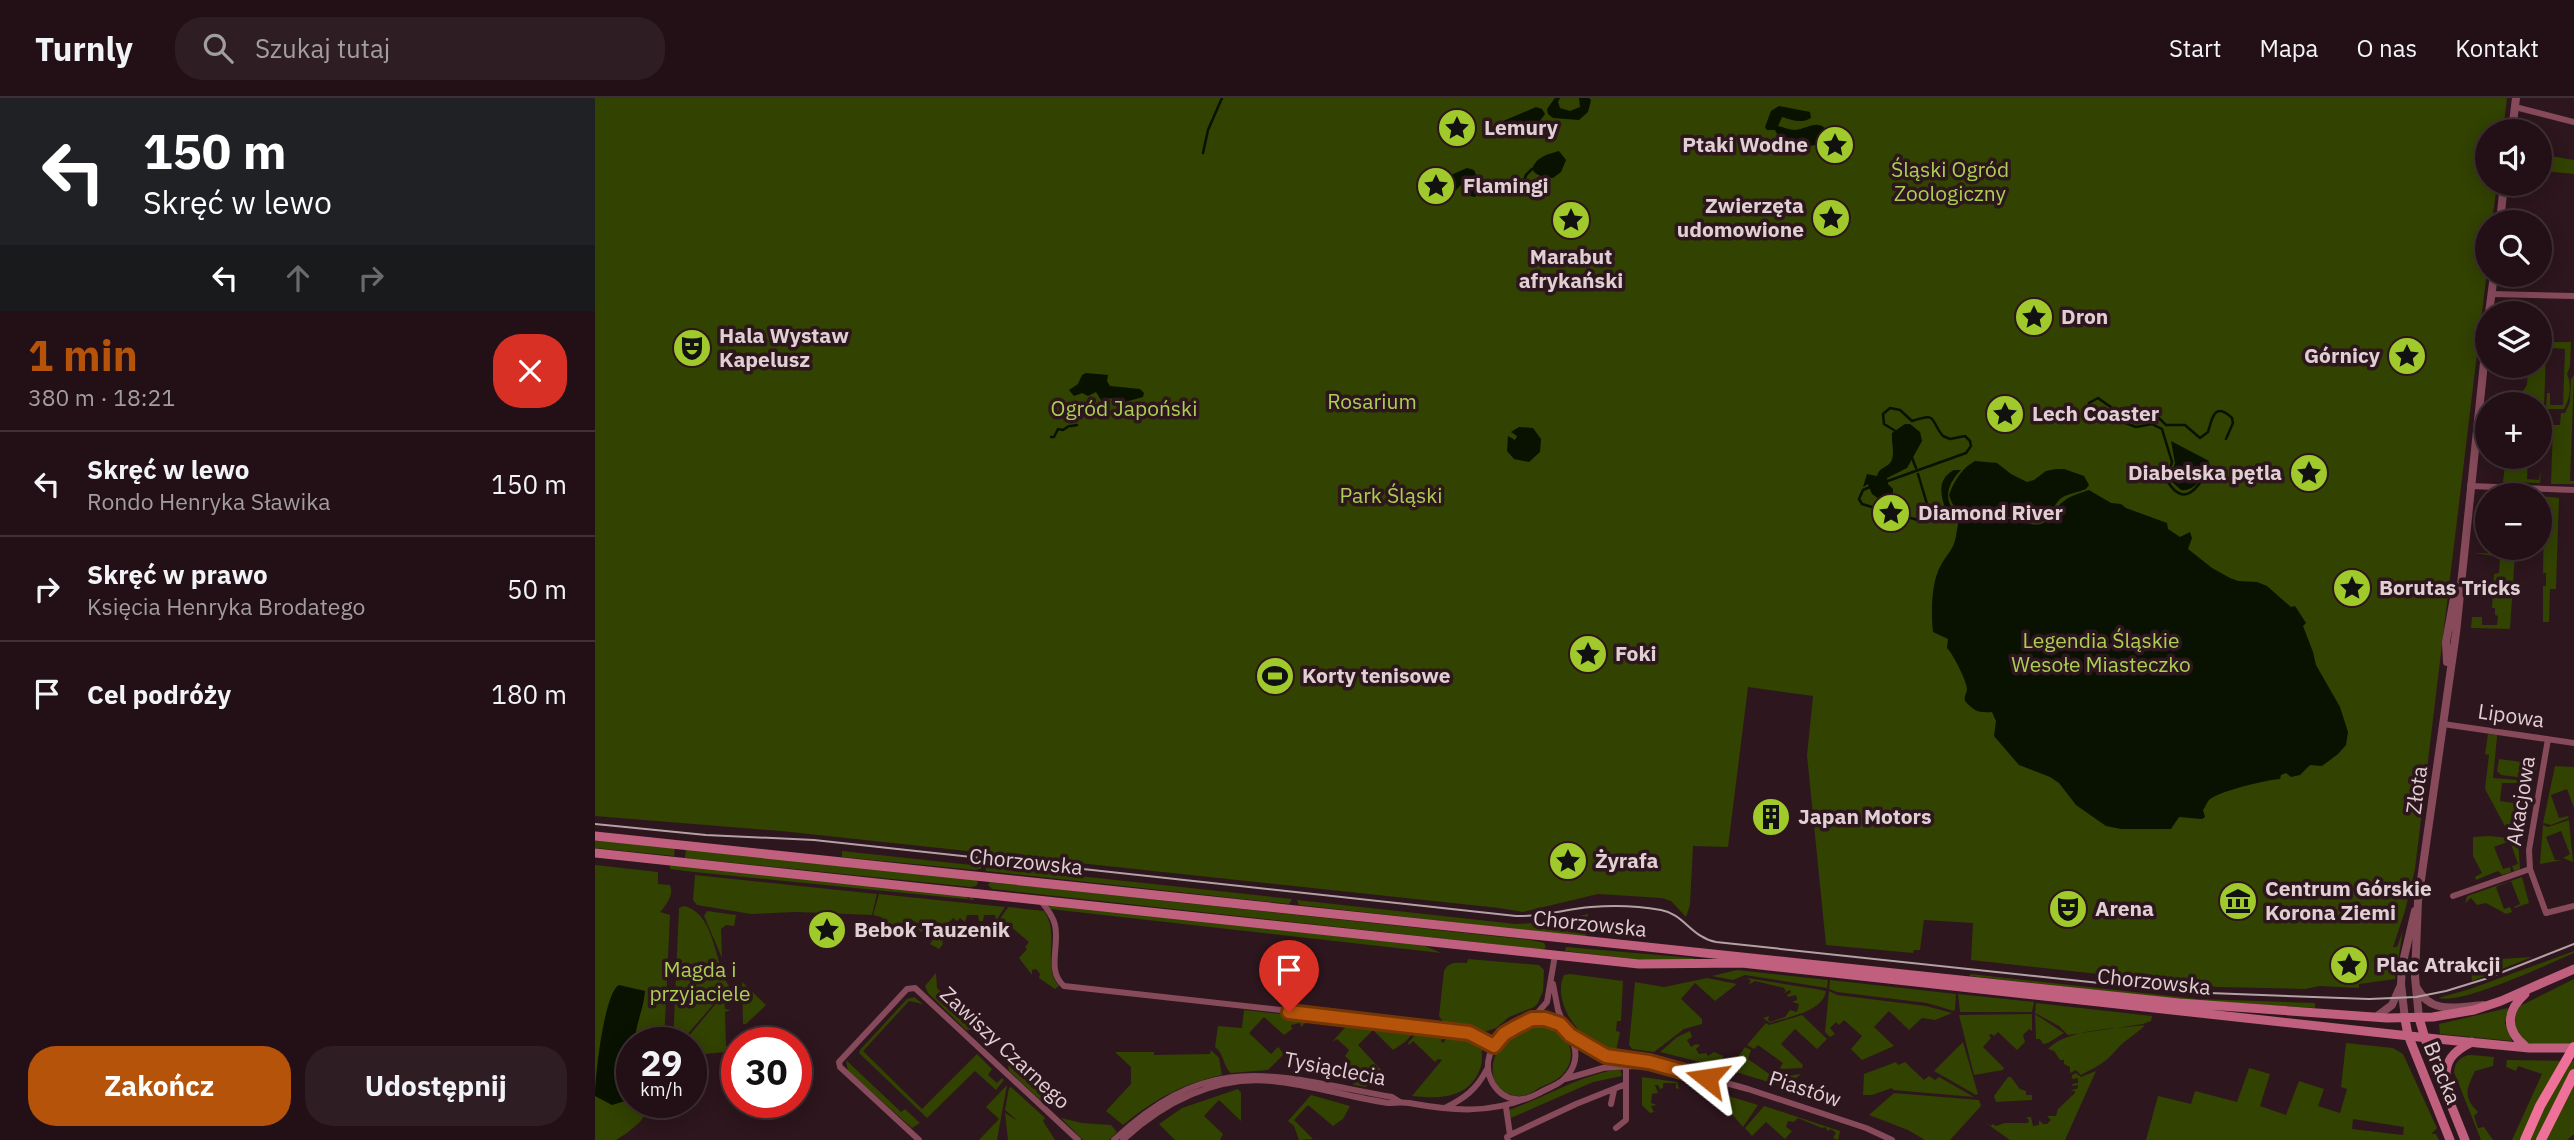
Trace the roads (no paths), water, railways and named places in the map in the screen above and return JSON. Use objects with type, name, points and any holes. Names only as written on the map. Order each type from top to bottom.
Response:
[{"type":"main road","name":"Chorzowska","points":[[595,836],[2179,1003],[2375,1017],[2419,1018],[2458,1013],[2492,1004],[2574,969]]},
{"type":"main road","name":"Chorzowska","points":[[595,853],[1039,898],[1639,964],[1742,964],[2472,1042],[2574,1048]]},
{"type":"main road","points":[[983,893],[985,876]]},
{"type":"main road","points":[[1537,936],[1547,941],[1555,955],[1560,947],[1572,940]]},
{"type":"main road","points":[[2526,1047],[2513,1034],[2510,1018],[2519,1000],[2538,986]]},
{"type":"main road","name":"Bracka","points":[[2405,1018],[2407,1035],[2450,1140]]},
{"type":"main road","name":"Złota","points":[[2419,1018],[2424,1036]]},
{"type":"main road","name":"Bracka","points":[[2424,1036],[2465,1140]]},
{"type":"main road","points":[[2446,1093],[2447,1061],[2456,1051],[2472,1042]]},
{"type":"main road","points":[[2525,1140],[2540,1106],[2574,1048]]},
{"type":"main road","points":[[2541,1140],[2574,1074]]},
{"type":"street","points":[[2515,103],[2574,122]]},
{"type":"street","points":[[2491,301],[2493,287]]},
{"type":"street","points":[[2492,294],[2574,296]]},
{"type":"street","name":"Złota","points":[[2419,1018],[2416,986],[2419,901],[2456,633],[2482,378]]},
{"type":"street","points":[[2470,486],[2574,490]]},
{"type":"street","name":"Lipowa","points":[[2443,724],[2574,743]]},
{"type":"street","name":"Akacjowa","points":[[2548,739],[2542,786],[2530,836],[2530,869],[2546,914],[2574,906]]},
{"type":"street","name":"Akacjowa","points":[[2453,896],[2530,869]]},
{"type":"street","points":[[1039,898],[1056,927],[1055,972],[1064,986],[1434,1027],[1469,1033],[1494,1046]]},
{"type":"street","name":"Złota","points":[[2405,1018],[2401,984],[2410,927],[2419,901]]},
{"type":"street","points":[[1444,1108],[1467,1096],[1477,1087],[1488,1067],[1494,1046],[1504,1034],[1532,1019],[1546,1002],[1555,955]]},
{"type":"street","points":[[1488,1067],[1493,1084],[1502,1094],[1515,1099],[1530,1097],[1563,1080],[1570,1072],[1575,1059],[1574,1044],[1558,1010],[1552,978]]},
{"type":"street","name":"Złota","points":[[2375,1017],[2390,1007],[2401,984]]},
{"type":"street","points":[[2416,986],[2427,1002],[2440,1008],[2492,1004]]},
{"type":"street","name":"Zawiszy Czarnego","points":[[919,1140],[839,1067],[839,1062],[907,989],[915,988],[1078,1140]]},
{"type":"street","points":[[1532,1019],[1550,1020],[1568,1032]]},
{"type":"street","name":"Piastów","points":[[1568,1032],[1606,1056],[1649,1062],[1772,1097],[1866,1128],[1892,1140]]},
{"type":"street","points":[[1616,1128],[1626,1120],[1626,1066]]},
{"type":"street","name":"Piastów","points":[[1563,1080],[1603,1068],[1664,1067]]},
{"type":"street","name":"Tysiąclecia","points":[[1114,1140],[1162,1101],[1197,1086],[1235,1076],[1291,1077],[1392,1097],[1400,1102]]},
{"type":"street","name":"Tysiąclecia","points":[[1123,1140],[1155,1113],[1175,1101],[1200,1091],[1244,1081],[1275,1081],[1390,1103],[1444,1108],[1506,1107],[1530,1097]]},
{"type":"street","points":[[1506,1107],[1509,1137],[1576,1104],[1626,1084]]},
{"type":"street","points":[[1611,1104],[1614,1090]]},
{"type":"street","points":[[1467,1096],[1471,1109]]},
{"type":"waterway","points":[[1203,153],[1208,130],[1222,98]]},
{"type":"waterway","points":[[1516,194],[1532,169]]},
{"type":"waterway","points":[[1478,183],[1489,185],[1493,189]]},
{"type":"waterway","points":[[2209,469],[2196,488],[2186,494],[2180,494],[2168,482],[2172,462],[2162,429],[2152,424],[2136,427],[2107,416],[2094,416],[2089,413],[2089,403],[2098,398],[2115,410],[2143,409],[2166,425],[2185,425],[2200,438],[2208,432],[2215,414],[2221,411],[2232,418],[2233,423],[2226,439]]},
{"type":"waterway","points":[[1091,410],[1105,401]]},
{"type":"waterway","name":"Diamond River","points":[[1885,482],[1966,453],[1971,446],[1965,436],[1950,439],[1943,436],[1930,418],[1912,421],[1900,410],[1890,408],[1883,414],[1884,424],[1897,432]]},
{"type":"waterway","points":[[1123,412],[1121,417],[1126,415]]},
{"type":"waterway","points":[[1071,426],[1077,425]]},
{"type":"waterway","points":[[1051,437],[1054,437],[1058,429],[1063,430],[1069,426]]},
{"type":"waterway","name":"Diamond River","points":[[1911,455],[1916,468]]},
{"type":"waterway","name":"Diamond River","points":[[1899,515],[1922,521],[1930,514],[1918,474]]},
{"type":"waterway","name":"Diamond River","points":[[1872,486],[1863,490],[1859,499],[1862,504],[1875,508]]},
{"type":"tram line","points":[[595,824],[706,835],[814,840],[1516,916],[1599,906],[1626,906],[1669,912],[1700,935],[1716,942],[2183,992],[2369,999],[2416,997],[2485,979],[2574,944]]},
{"type":"place","name":"Lemury","points":[[1457,128]]},
{"type":"place","name":"Ptaki Wodne","points":[[1835,145]]},
{"type":"place","name":"Flamingi","points":[[1436,186]]},
{"type":"place","name":"Zwierzęta udomowione","points":[[1831,218]]},
{"type":"place","name":"Marabut afrykański","points":[[1571,220]]},
{"type":"place","name":"Dron","points":[[2034,317]]},
{"type":"place","name":"Hala Wystaw Kapelusz","points":[[692,348]]},
{"type":"place","name":"Górnicy","points":[[2407,356]]},
{"type":"place","name":"Lech Coaster","points":[[2005,414]]},
{"type":"place","name":"Diabelska pętla","points":[[2309,473]]},
{"type":"place","name":"Diamond River","points":[[1891,513]]},
{"type":"place","name":"Borutas Tricks","points":[[2352,588]]},
{"type":"place","name":"Foki","points":[[1588,654]]},
{"type":"place","name":"Korty tenisowe","points":[[1275,676]]},
{"type":"place","name":"Japan Motors","points":[[1771,817]]},
{"type":"place","name":"Żyrafa","points":[[1568,861]]},
{"type":"place","name":"Centrum Górskie Korona Ziemi","points":[[2238,901]]},
{"type":"place","name":"Arena","points":[[2068,909]]},
{"type":"place","name":"Bebok Tauzenik","points":[[827,930]]},
{"type":"place","name":"Plac Atrakcji","points":[[2349,965]]},
{"type":"park label","name":"Śląski Ogród Zoologiczny","points":[[1950,182]]},
{"type":"park label","name":"Rosarium","points":[[1372,402]]},
{"type":"park label","name":"Ogród Japoński","points":[[1124,409]]},
{"type":"park label","name":"Park Śląski","points":[[1391,496]]},
{"type":"park label","name":"Legendia Śląskie Wesołe Miasteczko","points":[[2101,653]]},
{"type":"park label","name":"Magda i przyjaciele","points":[[700,982]]}]
